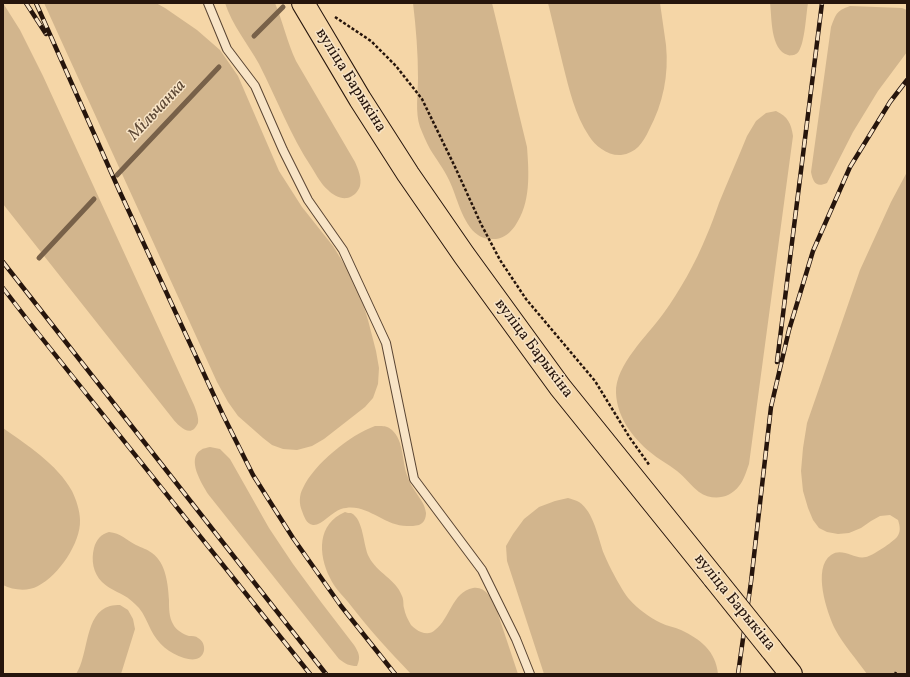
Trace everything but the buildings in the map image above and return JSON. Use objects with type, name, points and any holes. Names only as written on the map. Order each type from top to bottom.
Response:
[{"type":"main road","name":"вуліца Барыкіна","points":[[303,3],[364,106],[412,180],[464,255],[560,387],[791,674]]},
{"type":"lane","points":[[208,3],[227,49],[255,86],[283,150],[308,200],[343,250],[386,343],[414,479],[482,570],[516,639],[530,674]]},
{"type":"path","points":[[331,13],[335,18],[371,41],[396,66],[422,98],[480,224],[500,260],[526,299],[595,381],[630,438],[651,468]]},
{"type":"shaded area","points":[[3,3],[20,30],[43,76],[194,405],[198,416],[198,423],[194,429],[188,431],[177,424],[3,204]]},
{"type":"shaded area","points":[[44,3],[156,3],[197,30],[220,50],[238,76],[279,171],[302,207],[333,246],[349,272],[360,294],[376,351],[379,368],[378,384],[373,398],[365,407],[324,439],[312,446],[297,450],[283,449],[272,445],[238,416],[228,402],[217,382]]},
{"type":"shaded area","points":[[225,3],[275,3],[296,61],[355,162],[360,177],[360,186],[353,195],[342,198],[332,194],[319,180],[297,143],[259,64],[236,27]]},
{"type":"shaded area","points":[[413,3],[492,3],[527,147],[528,168],[528,188],[524,208],[515,226],[502,238],[494,239],[482,237],[472,230],[460,209],[447,176],[430,149],[420,127],[417,109],[418,59]]},
{"type":"shaded area","points":[[548,3],[660,3],[667,56],[666,78],[661,100],[654,120],[647,135],[635,150],[621,155],[611,154],[602,150],[584,128],[576,111],[570,92]]},
{"type":"shaded area","points":[[770,3],[808,3],[803,41],[799,52],[794,55],[789,55],[782,52],[778,47],[773,32]]},
{"type":"shaded area","points":[[850,6],[902,8],[907,10],[907,52],[878,91],[853,132],[827,183],[820,185],[814,181],[811,172],[831,27],[837,14]]},
{"type":"shaded area","points":[[776,111],[788,121],[793,136],[749,464],[745,476],[735,490],[725,496],[709,497],[699,492],[683,476],[653,455],[637,440],[622,418],[619,410],[616,393],[617,382],[626,361],[669,305],[692,267],[708,233],[747,136],[756,121],[766,113]]},
{"type":"shaded area","points":[[907,172],[907,674],[867,674],[842,640],[828,613],[823,591],[822,570],[825,561],[835,553],[840,552],[857,557],[866,557],[882,548],[895,539],[898,535],[900,529],[898,520],[890,515],[880,516],[861,528],[849,533],[838,534],[827,532],[819,528],[813,520],[808,508],[803,491],[801,471],[807,423],[860,270],[891,202]]},
{"type":"shaded area","points":[[375,426],[390,428],[399,440],[408,478],[425,508],[426,515],[423,522],[416,526],[398,525],[367,511],[350,507],[341,509],[316,525],[309,523],[306,520],[300,505],[301,494],[308,479],[324,460],[344,443],[365,430]]},
{"type":"shaded area","points":[[3,428],[41,456],[66,481],[76,501],[80,520],[77,539],[67,558],[60,567],[46,581],[34,588],[25,590],[3,585]]},
{"type":"shaded area","points":[[210,447],[220,449],[230,459],[269,528],[293,564],[354,645],[359,655],[357,666],[352,666],[339,659],[208,494],[197,472],[195,459],[201,450]]},
{"type":"shaded area","points":[[568,498],[579,502],[588,512],[595,526],[606,559],[629,599],[652,618],[663,624],[681,630],[695,637],[701,642],[714,659],[718,674],[544,674],[507,561],[506,546],[524,519],[539,507]]},
{"type":"shaded area","points":[[345,512],[351,513],[355,516],[361,527],[367,552],[372,563],[391,580],[399,590],[403,598],[404,610],[408,619],[411,625],[419,631],[428,633],[435,630],[440,625],[456,600],[466,591],[477,588],[488,594],[496,608],[518,674],[411,674],[338,591],[326,569],[323,559],[322,540],[329,524],[336,517]]},
{"type":"shaded area","points":[[109,532],[120,535],[136,545],[148,550],[157,557],[163,568],[167,581],[170,612],[174,626],[180,632],[189,636],[194,636],[201,640],[204,646],[202,656],[196,659],[188,659],[164,647],[157,640],[139,608],[133,602],[107,586],[99,578],[94,566],[94,548],[99,538]]},
{"type":"shaded area","points":[[120,605],[128,610],[133,619],[135,629],[121,674],[76,674],[80,666],[91,626],[96,617],[102,610],[110,606]]},
{"type":"waterway","name":"Мільчанка","points":[[254,36],[283,7]]},
{"type":"waterway","name":"Мільчанка","points":[[117,175],[219,67]]},
{"type":"waterway","name":"Мільчанка","points":[[39,258],[94,199]]},
{"type":"railway","points":[[26,3],[46,34]]},
{"type":"railway","points":[[36,3],[119,190],[223,415],[253,475],[293,538],[341,606],[395,674]]},
{"type":"railway","points":[[777,362],[822,3]]},
{"type":"railway","points":[[738,674],[751,582],[771,407],[789,330],[813,251],[850,167],[890,102],[907,80]]},
{"type":"railway","points":[[3,262],[326,674]]},
{"type":"railway","points":[[3,288],[310,674]]}]
